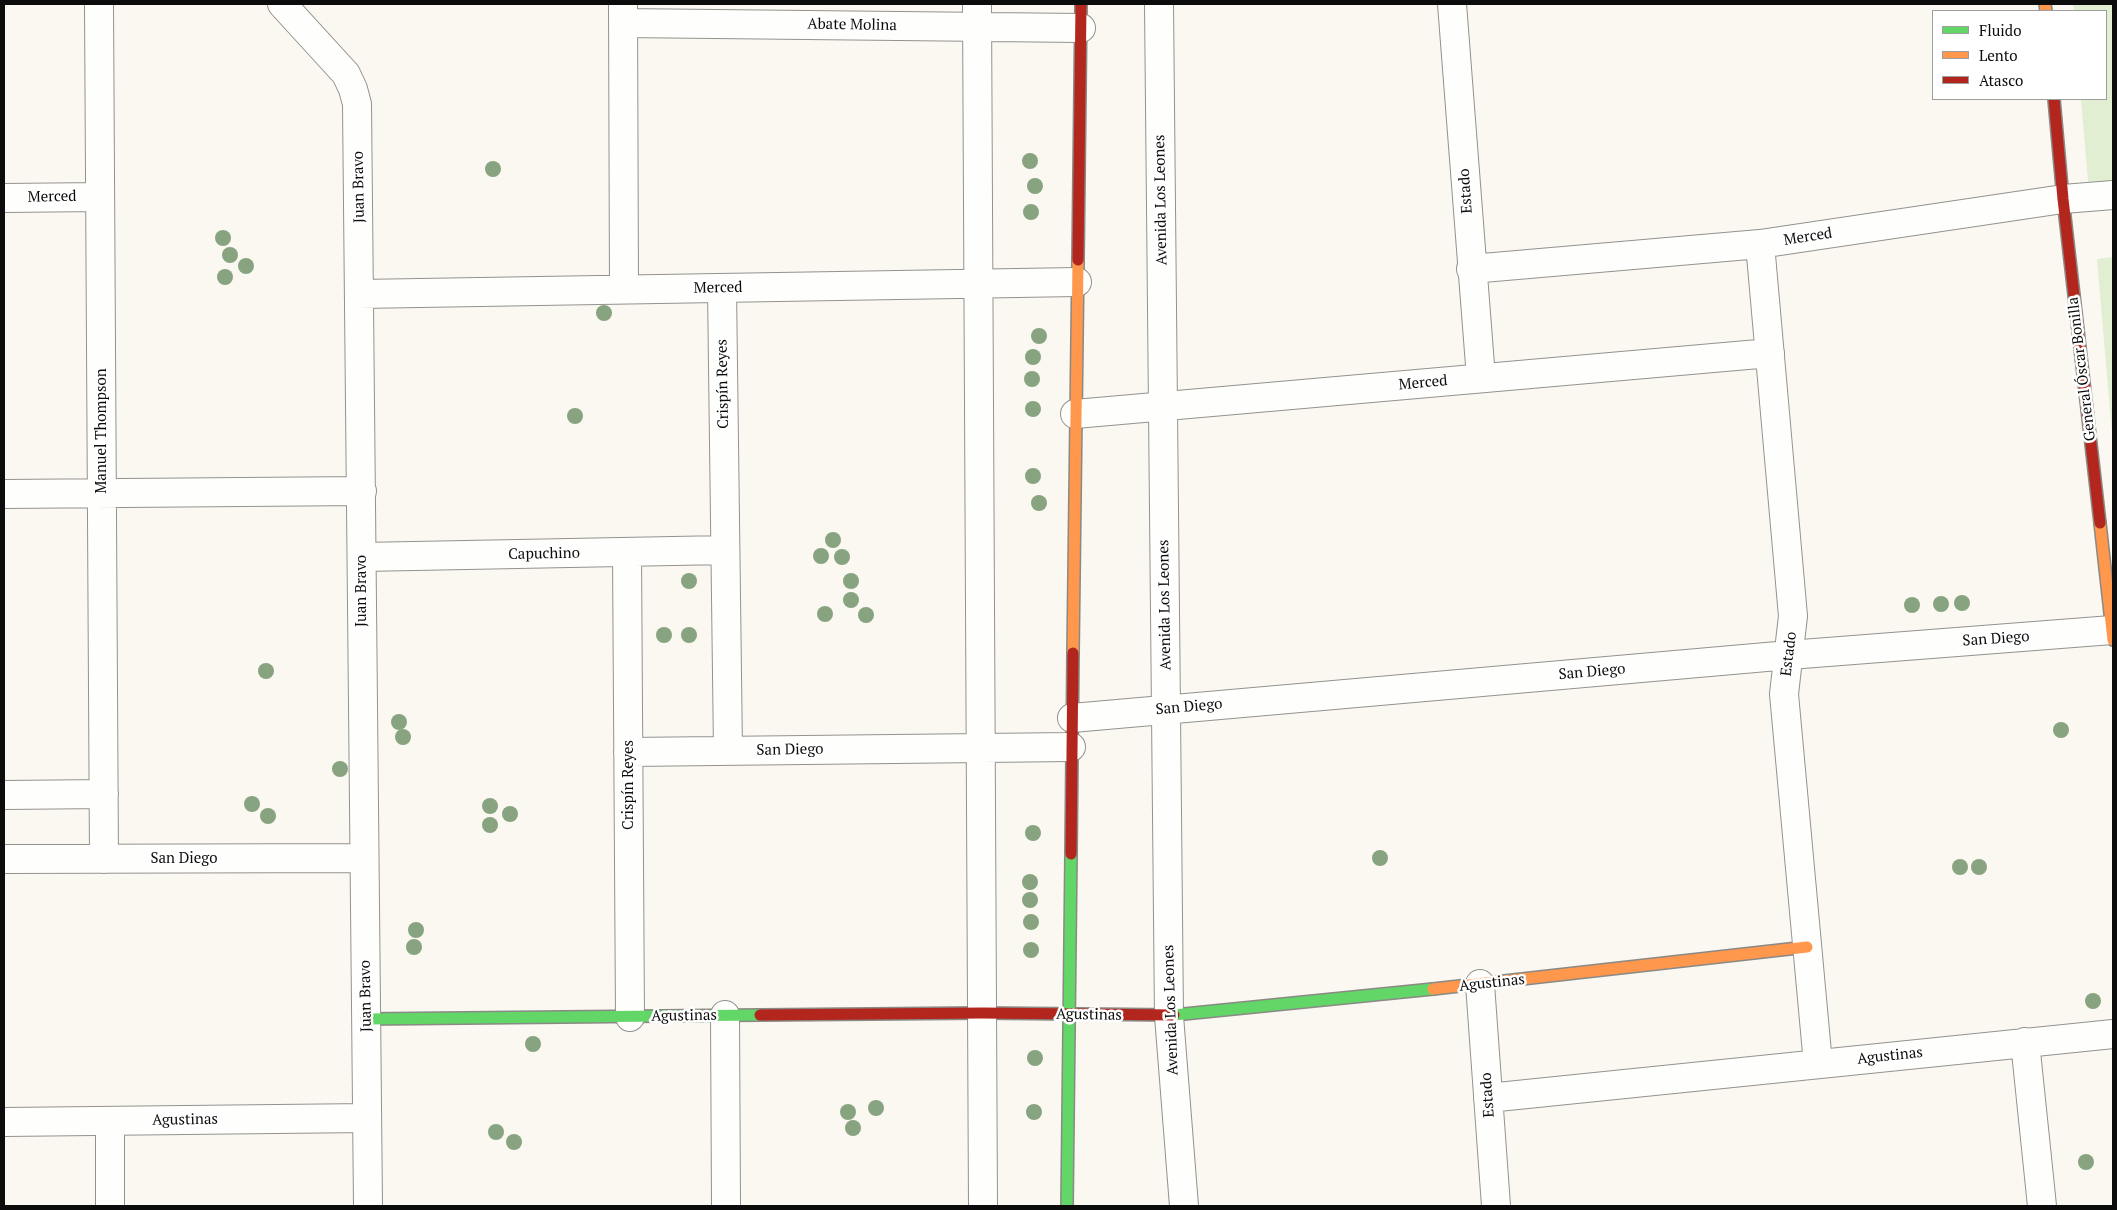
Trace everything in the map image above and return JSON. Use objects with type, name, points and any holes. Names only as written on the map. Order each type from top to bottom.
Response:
[{"type":"street","name":"Manuel Thompson","points":[[99,4],[104,859]]},
{"type":"street","name":"Juan Bravo","points":[[282,4],[336,60],[354,89],[358,104],[368,1206]]},
{"type":"street","name":"Avenida Los Leones","points":[[1159,4],[1169,1016],[1184,1206]]},
{"type":"street","name":"Estado","points":[[1452,4],[1481,378]]},
{"type":"street","name":"Abate Molina","points":[[623,14],[1081,16]]},
{"type":"street","points":[[623,14],[624,289]]},
{"type":"street","points":[[977,15],[983,1206]]},
{"type":"street","points":[[1067,1206],[1081,16]]},
{"type":"street","name":"General Óscar Bonilla","points":[[2054,100],[2063,199],[2113,635]]},
{"type":"street","name":"Merced","points":[[1472,269],[1760,244],[2063,199],[2113,195]]},
{"type":"street","name":"Merced","points":[[4,198],[100,197]]},
{"type":"street","name":"Estado","points":[[1760,244],[1793,616],[1784,694],[1818,1064]]},
{"type":"street","name":"Merced","points":[[360,294],[1077,282]]},
{"type":"street","name":"Crispín Reyes","points":[[722,288],[728,751]]},
{"type":"street","name":"Merced","points":[[1075,414],[1770,353]]},
{"type":"street","points":[[4,494],[362,491]]},
{"type":"street","name":"Capuchino","points":[[362,557],[725,550]]},
{"type":"street","name":"Crispín Reyes","points":[[627,552],[630,1017]]},
{"type":"street","name":"San Diego","points":[[1072,718],[1789,655],[2113,635]]},
{"type":"street","name":"San Diego","points":[[628,752],[1071,747]]},
{"type":"street","points":[[4,795],[104,794]]},
{"type":"street","name":"San Diego","points":[[4,859],[364,858]]},
{"type":"street","name":"Agustinas","points":[[366,1019],[982,1013],[1169,1016],[1480,984],[1807,947]]},
{"type":"street","name":"Estado","points":[[1480,984],[1496,1206]]},
{"type":"street","points":[[725,1016],[726,1206]]},
{"type":"street","name":"Agustinas","points":[[1488,1098],[2113,1034]]},
{"type":"street","points":[[2025,1042],[2042,1206]]},
{"type":"street","name":"Agustinas","points":[[4,1122],[367,1118]]},
{"type":"street","points":[[110,1121],[110,1206]]},
{"type":"green space","points":[[2073,4],[2113,4],[2113,190],[2089,192],[2081,100],[2107,100],[2107,10],[2074,10]]},
{"type":"green space","points":[[2113,257],[2113,445],[2097,259]]},
{"type":"traffic: fast","points":[[1067,1206],[1071,854]]},
{"type":"traffic: fast","points":[[1174,1015],[1433,989]]},
{"type":"traffic: fast","points":[[366,1019],[760,1015]]},
{"type":"traffic: slow","points":[[2045,4],[2046,10]]},
{"type":"traffic: slow","points":[[1073,653],[1078,260]]},
{"type":"traffic: slow","points":[[2100,523],[2113,640]]},
{"type":"traffic: slow","points":[[1433,989],[1807,947]]},
{"type":"traffic: jam","points":[[1078,260],[1081,4]]},
{"type":"traffic: jam","points":[[2054,100],[2063,199],[2100,523]]},
{"type":"traffic: jam","points":[[1071,854],[1073,653]]},
{"type":"traffic: jam","points":[[760,1015],[982,1013],[1174,1015]]}]
